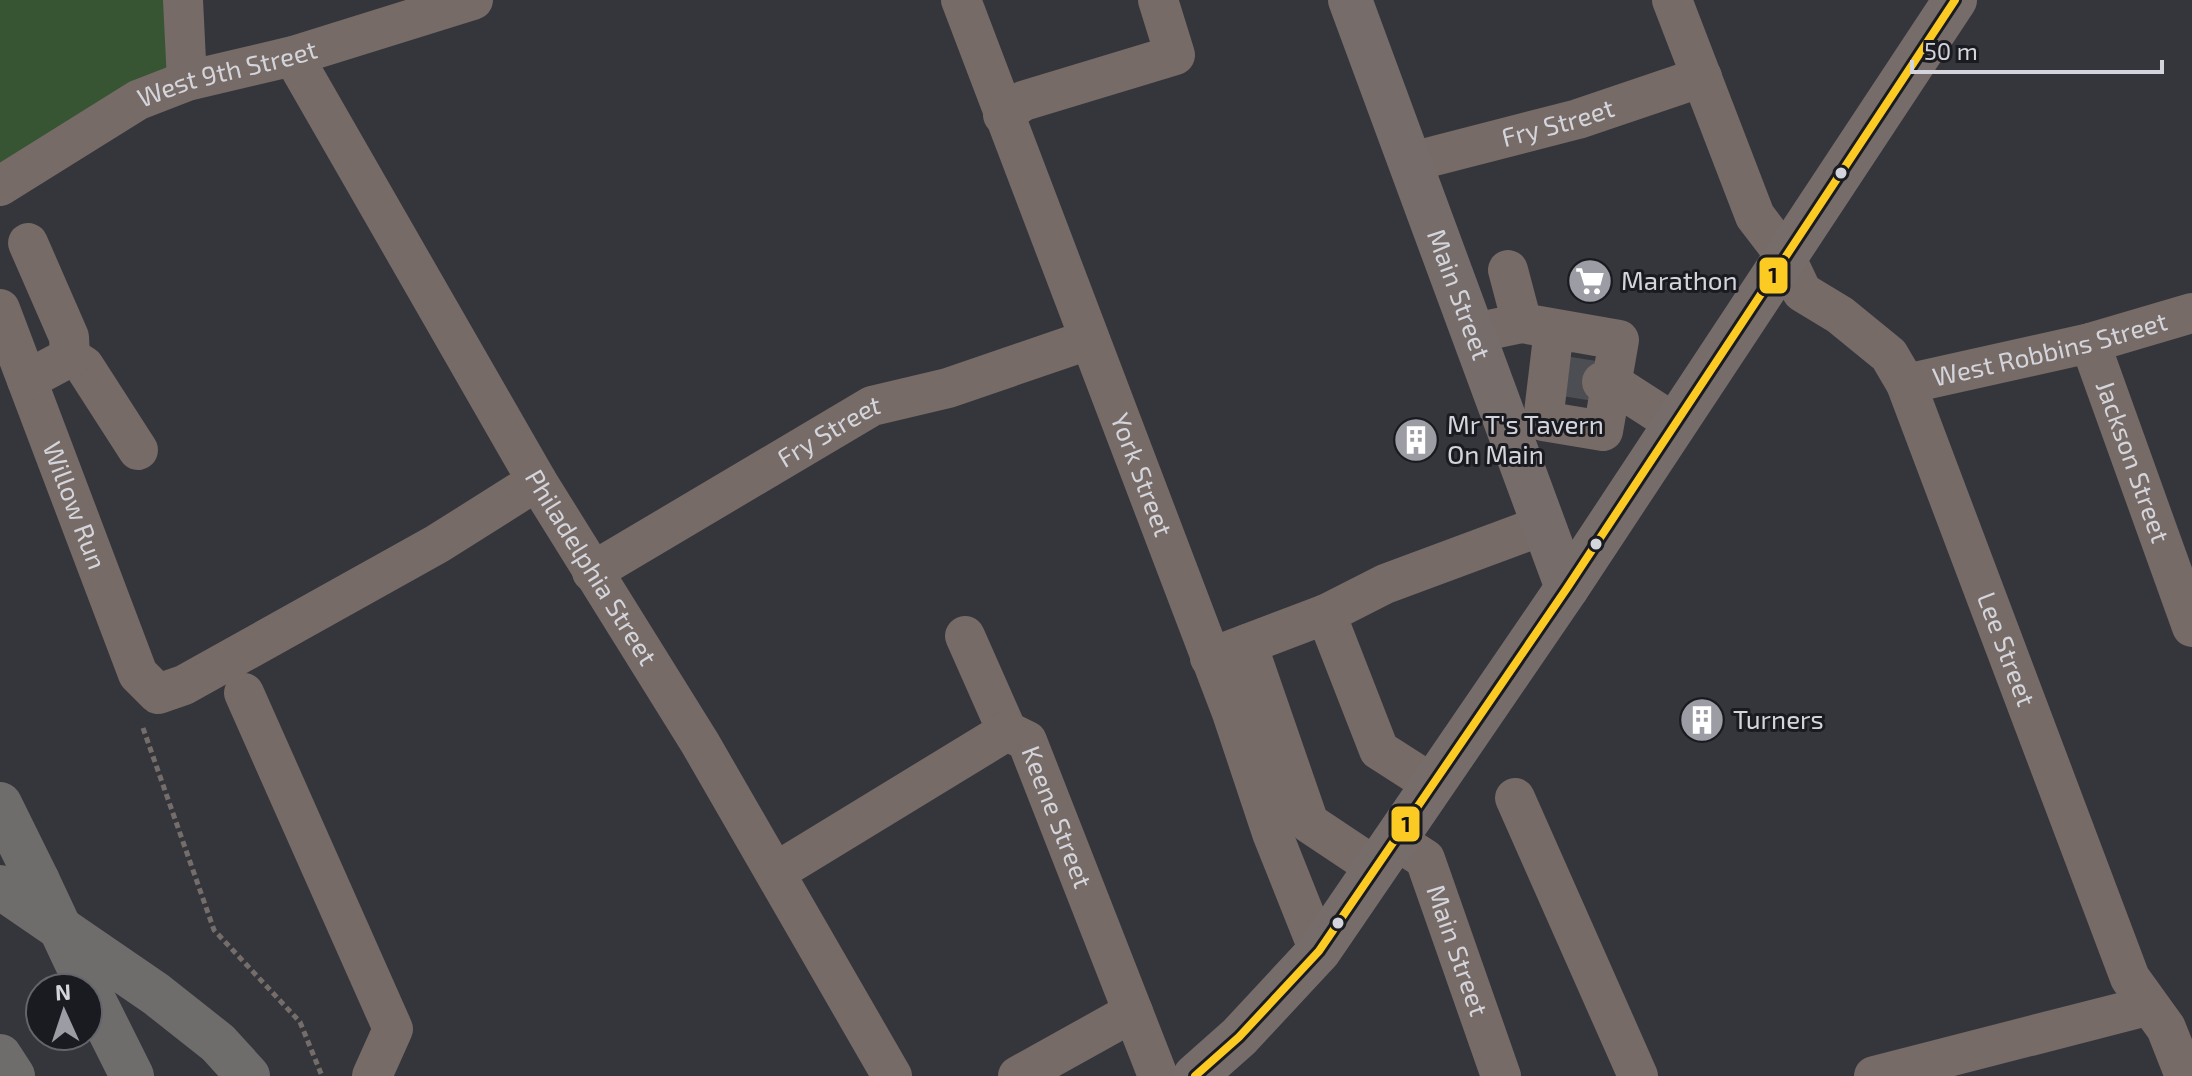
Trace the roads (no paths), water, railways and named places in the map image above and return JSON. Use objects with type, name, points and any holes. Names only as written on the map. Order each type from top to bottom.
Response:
[{"type":"highway","points":[[0,804],[19,884],[92,996],[132,1076]]},
{"type":"highway","points":[[19,884],[218,1043],[248,1076]]},
{"type":"highway","points":[[0,1056],[13,1076]]},
{"type":"main road","name":"Main Street","points":[[1350,0],[1567,588]]},
{"type":"main road","points":[[1195,1076],[1239,1037],[1319,951],[1567,588],[1951,2]]},
{"type":"street","points":[[183,0],[187,81]]},
{"type":"street","name":"West 9th Street","points":[[0,186],[138,100],[187,81],[293,56],[391,14],[473,0]]},
{"type":"street","name":"York Street","points":[[961,0],[1088,340],[1228,651],[1272,833],[1319,951]]},
{"type":"street","points":[[1003,115],[1023,101],[1175,55],[1158,0]]},
{"type":"street","name":"Lee Street","points":[[1672,0],[1755,216],[1784,254],[1802,292],[1840,315],[1889,355],[1906,384],[2130,978],[2147,1006],[2166,1028],[2185,1076]]},
{"type":"street","name":"Philadelphia Street","points":[[293,56],[537,481],[700,743],[892,1076]]},
{"type":"street","name":"Fry Street","points":[[1411,162],[1578,119],[1702,77]]},
{"type":"street","points":[[28,243],[69,337],[70,357]]},
{"type":"street","points":[[1474,333],[1538,326],[1619,340],[1607,382],[1603,431],[1543,421],[1553,374],[1538,326],[1508,270]]},
{"type":"street","name":"Willow Run","points":[[0,309],[138,674],[158,694],[184,685],[437,544],[537,481]]},
{"type":"street","name":"West Robbins Street","points":[[1906,384],[2090,343],[2192,313]]},
{"type":"street","name":"Fry Street","points":[[592,572],[692,509],[872,406],[948,388],[1088,340]]},
{"type":"street","name":"Jackson Street","points":[[2090,343],[2192,627]]},
{"type":"street","points":[[27,380],[70,357]]},
{"type":"street","points":[[70,357],[84,366],[138,450]]},
{"type":"street","points":[[1607,382],[1674,423]]},
{"type":"street","points":[[1228,651],[1326,614],[1385,584],[1544,525]]},
{"type":"street","points":[[1326,614],[1379,750],[1432,784]]},
{"type":"street","points":[[965,636],[1007,731]]},
{"type":"street","name":"Main Street","points":[[1228,651],[1309,823],[1384,853],[1425,859],[1501,1076]]},
{"type":"street","points":[[244,693],[393,1029],[372,1076]]},
{"type":"street","name":"Keene Street","points":[[776,872],[1007,731],[1027,741],[1158,1076]]},
{"type":"street","points":[[1515,798],[1638,1076]]},
{"type":"street","points":[[1874,1076],[1977,1064],[2147,1006]]},
{"type":"street","points":[[1035,1072],[1133,1012]]},
{"type":"tunnel","points":[[1557,375],[1602,382]]},
{"type":"place","name":"Marathon","points":[[1590,281]]},
{"type":"place","name":"Mr T's Tavern On Main","points":[[1416,440]]},
{"type":"place","name":"Turners","points":[[1702,720]]}]
